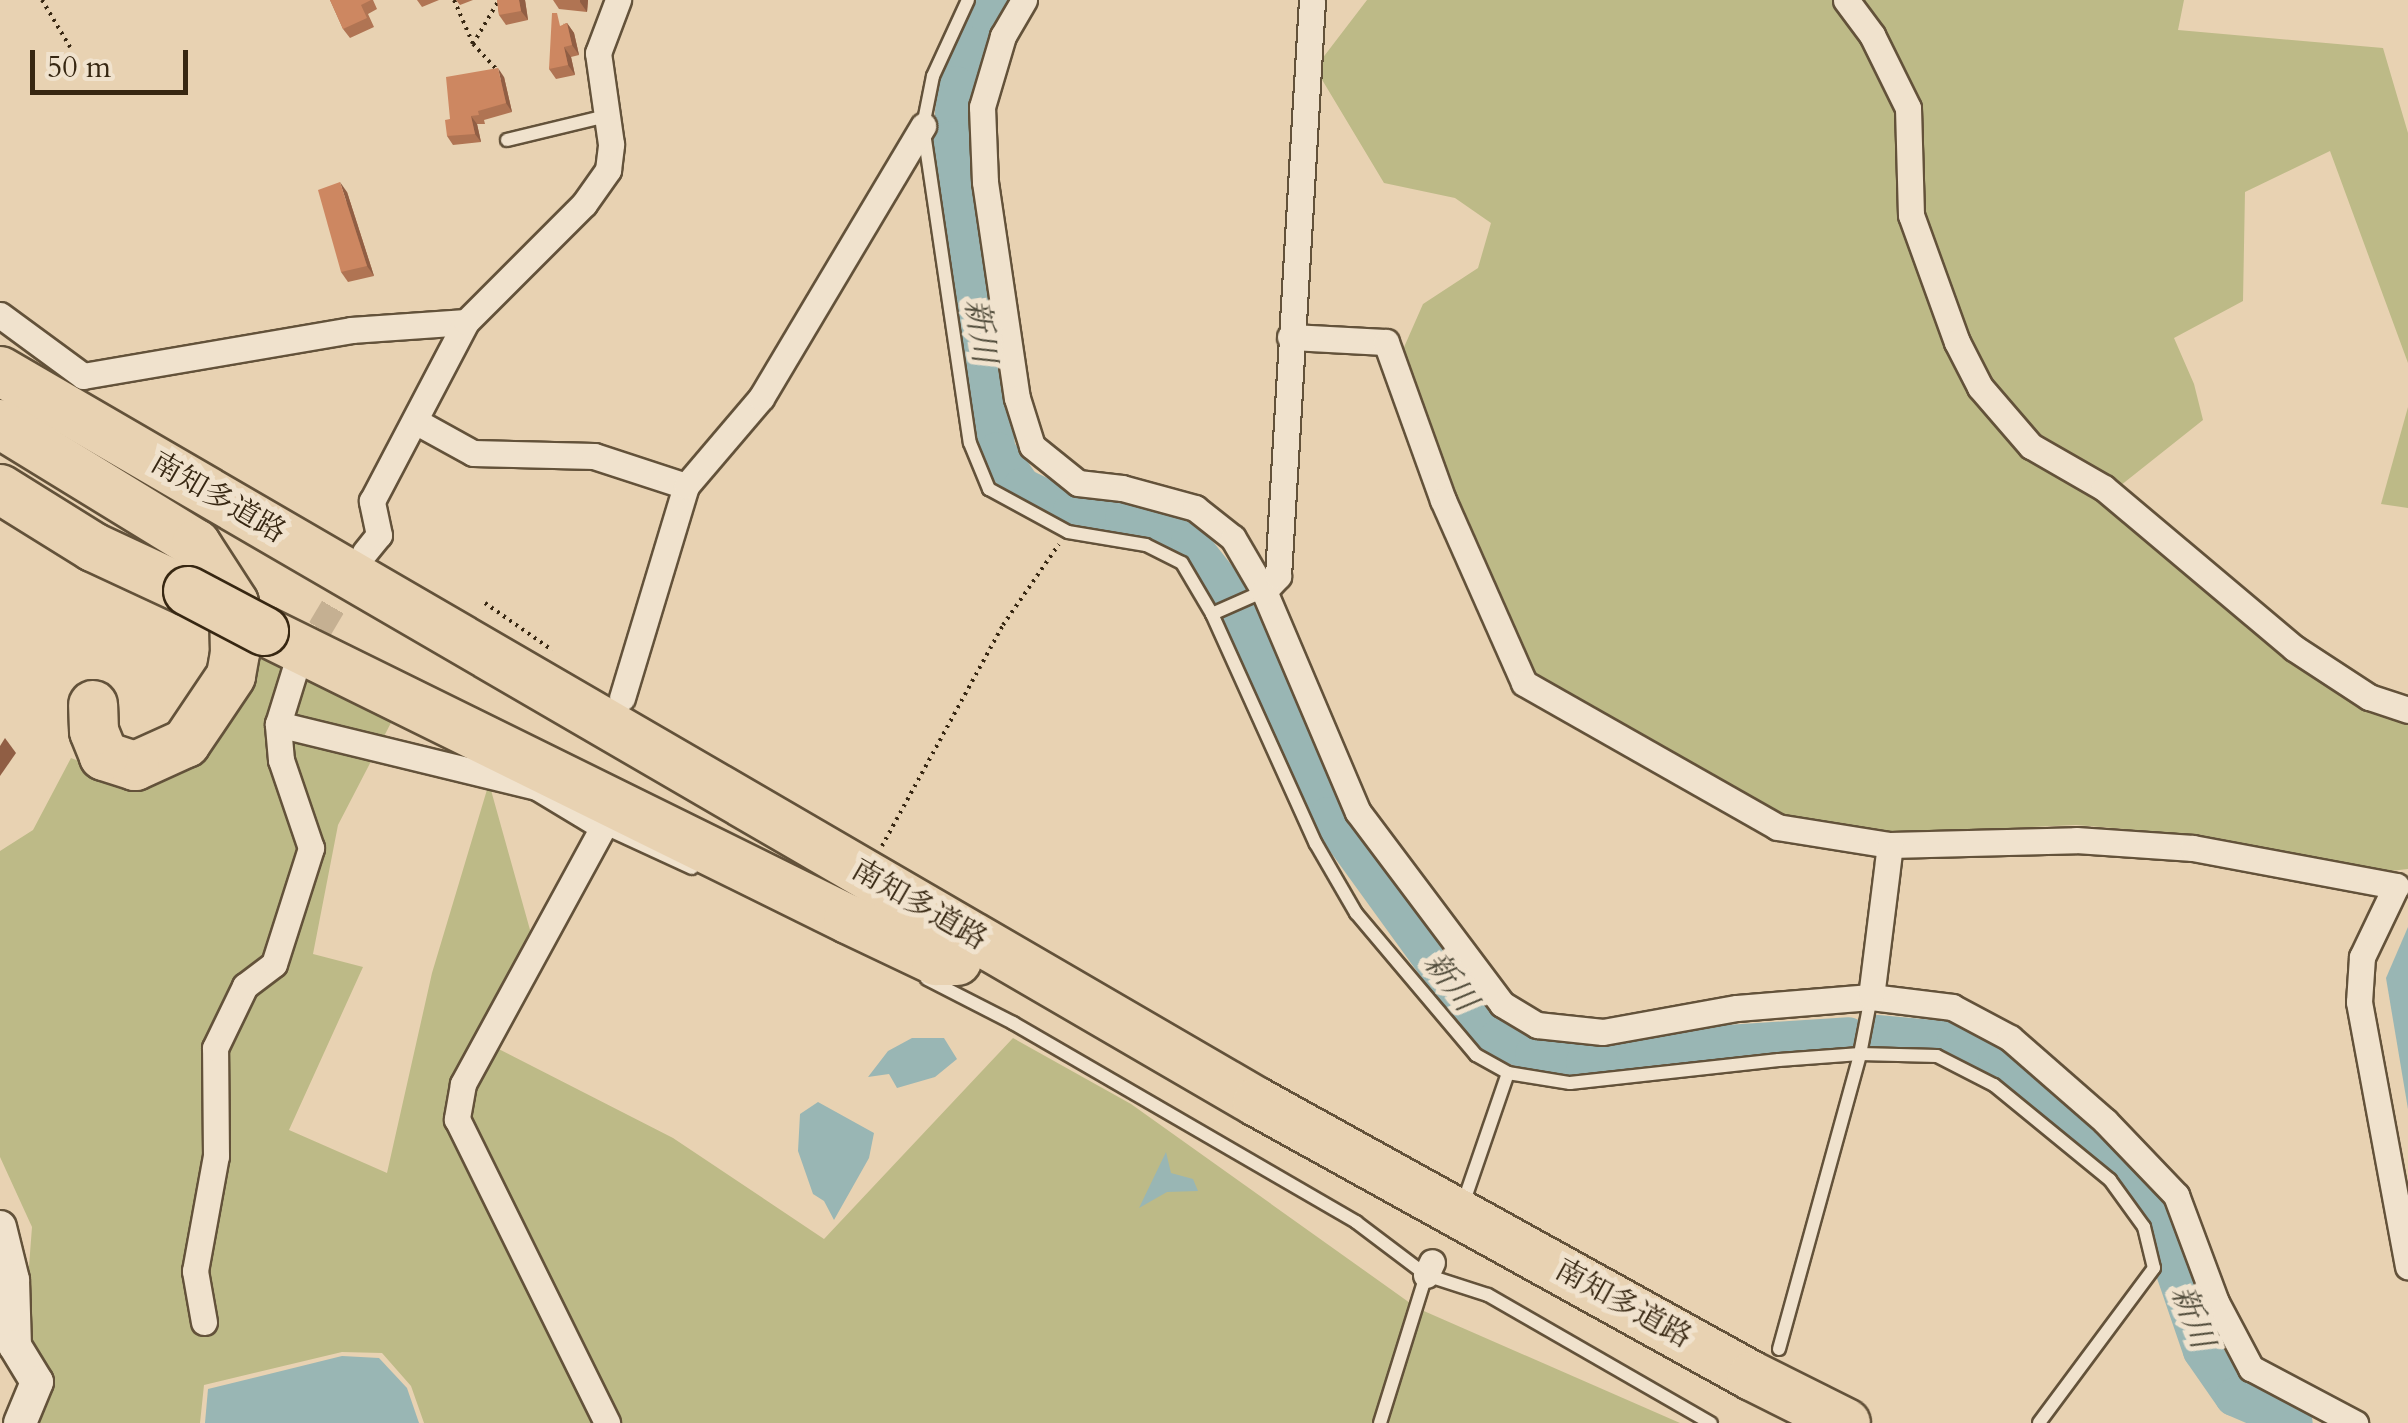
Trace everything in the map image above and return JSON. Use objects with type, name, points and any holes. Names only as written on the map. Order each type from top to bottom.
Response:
[{"type":"highway","name":"南知多道路","points":[[0,371],[1257,1102],[1752,1376],[1846,1423]]},
{"type":"highway","name":"南知多道路","points":[[0,407],[936,967],[1241,1125],[1777,1423]]},
{"type":"highway","points":[[0,424],[196,544],[234,602],[235,654],[230,676],[186,742],[135,766],[104,756],[94,730],[93,705]]},
{"type":"highway","points":[[0,489],[92,547],[936,961],[936,967]]},
{"type":"street","points":[[365,552],[379,535],[372,502],[466,322],[584,204],[608,170],[611,144],[598,53],[618,0]]},
{"type":"street","points":[[1024,0],[1003,36],[982,107],[986,182],[1017,398],[1032,446],[1078,483],[1122,488],[1195,508],[1233,538],[1264,591],[1358,812],[1502,1004],[1537,1026],[1603,1032],[1737,1008],[1871,998],[1952,1007],[2010,1038],[2105,1121],[2176,1195],[2216,1302],[2251,1368],[2355,1423]]},
{"type":"street","points":[[1264,591],[1278,576],[1312,0]]},
{"type":"street","points":[[1846,0],[1872,35],[1908,108],[1911,215],[1957,342],[1980,387],[2031,446],[2104,488],[2294,648],[2369,697],[2408,710]]},
{"type":"street","points":[[622,698],[686,486],[761,398],[923,126]]},
{"type":"street","points":[[0,316],[83,376],[351,330],[466,322]]},
{"type":"street","points":[[1290,337],[1386,342],[1443,500],[1524,683],[1778,827],[1890,845],[2076,840],[2193,848],[2396,886],[2362,957],[2359,1002],[2408,1266]]},
{"type":"street","points":[[415,421],[473,452],[594,456],[686,486]]},
{"type":"street","points":[[204,1322],[195,1271],[216,1156],[215,1048],[245,986],[274,964],[311,848],[281,760],[278,724],[296,669]]},
{"type":"street","points":[[278,724],[536,787],[604,826],[463,1084],[457,1119],[606,1423]]},
{"type":"street","points":[[1871,998],[1890,845]]},
{"type":"street","points":[[0,1227],[13,1280],[14,1346],[37,1382],[20,1423]]},
{"type":"lane","points":[[968,0],[933,76],[923,126],[970,443],[989,489],[1068,532],[1146,546],[1182,563],[1212,614],[1316,844],[1356,913],[1476,1054],[1508,1073],[1570,1083],[1860,1054],[1937,1056],[1994,1085],[2110,1180],[2144,1228],[2154,1268],[2039,1423]]},
{"type":"lane","points":[[507,140],[606,116]]},
{"type":"lane","points":[[1212,614],[1264,591]]},
{"type":"lane","points":[[604,826],[707,875]]},
{"type":"lane","points":[[936,967],[1013,1023],[1429,1268],[1488,1295],[1711,1423]]},
{"type":"lane","points":[[1779,1349],[1860,1054],[1871,998]]},
{"type":"lane","points":[[1466,1194],[1508,1073]]},
{"type":"lane","points":[[1380,1423],[1429,1268]]},
{"type":"path","points":[[42,0],[70,47]]},
{"type":"path","points":[[454,0],[473,44],[498,70]]},
{"type":"path","points":[[473,44],[500,0]]},
{"type":"path","points":[[879,851],[1003,625],[1068,532]]},
{"type":"path","points":[[485,603],[561,656]]},
{"type":"shaded area","points":[[1367,0],[2184,0],[2178,30],[2383,48],[2408,133],[2408,363],[2330,151],[2245,192],[2243,301],[2174,338],[2194,384],[2203,420],[2101,501],[2285,656],[2361,707],[2408,723],[2408,869],[2390,871],[2197,835],[2076,825],[1897,833],[1776,814],[1534,675],[1450,489],[1401,354],[1423,304],[1478,268],[1491,223],[1455,198],[1384,183],[1315,68]]},
{"type":"shaded area","points":[[2408,407],[2408,508],[2381,504]]},
{"type":"shaded area","points":[[252,645],[394,717],[338,825],[313,954],[363,967],[289,1130],[387,1173],[432,973],[489,783],[532,937],[475,1037],[673,1138],[824,1239],[1013,1038],[1131,1104],[1417,1308],[1680,1423],[424,1423],[411,1386],[382,1353],[342,1352],[204,1385],[200,1423],[17,1423],[32,1227],[0,1157],[0,851],[33,830],[71,758],[119,777]]},
{"type":"water","points":[[2408,927],[2408,1109],[2386,978]]},
{"type":"water","points":[[912,1038],[944,1038],[957,1059],[935,1077],[897,1088],[889,1074],[868,1077],[888,1051]]},
{"type":"water","points":[[818,1102],[874,1133],[869,1158],[834,1220],[824,1201],[813,1194],[798,1151],[800,1114]]},
{"type":"water","points":[[1166,1152],[1171,1173],[1193,1179],[1198,1191],[1167,1192],[1139,1208]]},
{"type":"water","points":[[342,1356],[379,1358],[407,1388],[419,1423],[205,1423],[208,1389]]},
{"type":"building","points":[[330,0],[371,0],[361,5],[367,18],[343,29]]},
{"type":"building","points":[[497,0],[519,0],[521,11],[499,15]]},
{"type":"building","points":[[552,13],[557,13],[560,26],[567,23],[572,45],[564,47],[568,65],[549,69]]},
{"type":"building","points":[[498,68],[506,103],[471,116],[475,134],[447,136],[445,120],[450,119],[446,77]]},
{"type":"building","points":[[340,182],[367,266],[341,272],[318,190]]},
{"type":"waterway","name":"新川","points":[[997,0],[967,45],[956,85],[952,140],[997,451],[1022,487],[1072,511],[1124,518],[1190,543],[1227,590]]},
{"type":"waterway","name":"新川","points":[[1237,612],[1328,816],[1470,1012],[1498,1038],[1534,1054],[1585,1062],[1635,1050],[1849,1036]]},
{"type":"waterway","name":"新川","points":[[1877,1034],[1956,1041],[1997,1061],[2120,1165],[2152,1205],[2202,1351],[2234,1397],[2294,1423]]},
{"type":"tunnel","points":[[301,660],[357,566]]}]
